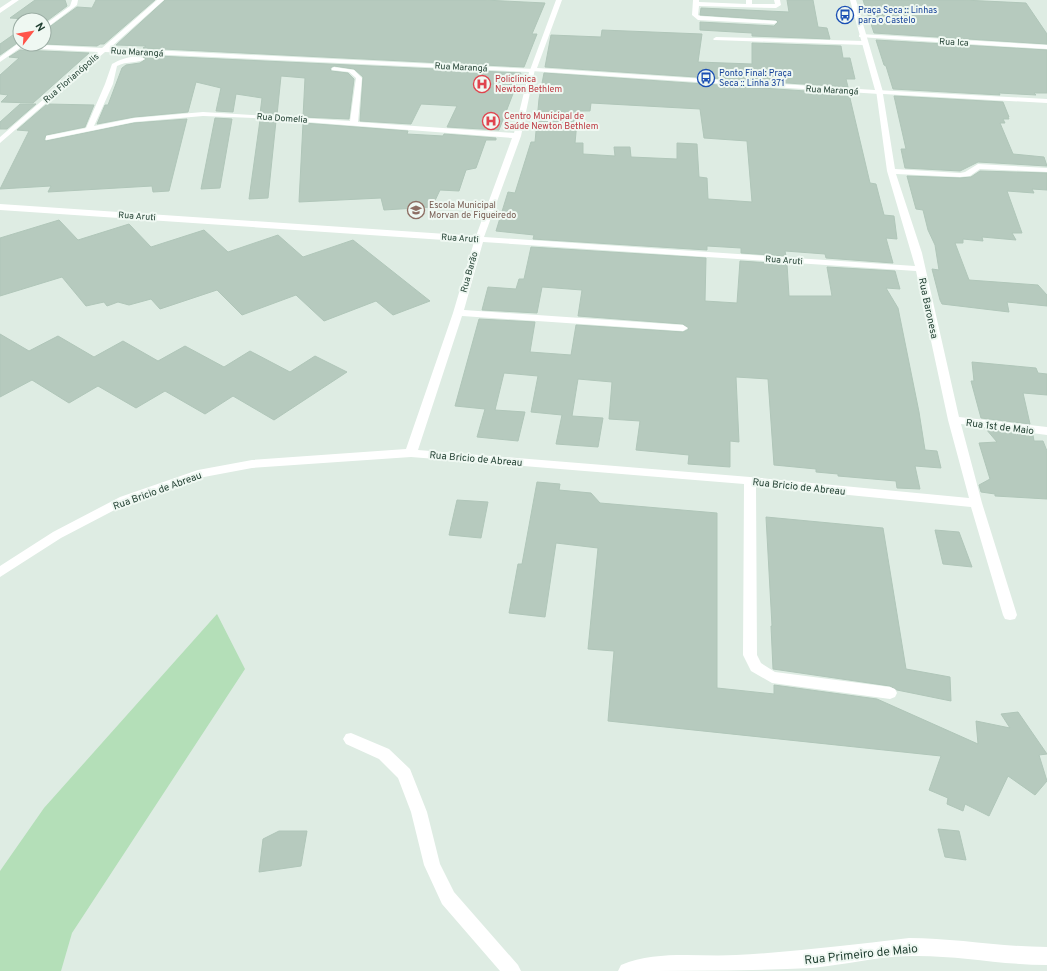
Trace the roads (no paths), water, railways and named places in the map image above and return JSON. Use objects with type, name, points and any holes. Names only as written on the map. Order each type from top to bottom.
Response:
[{"type":"street","points":[[0,11],[16,0]]},
{"type":"street","points":[[52,22],[72,7],[75,4],[75,0]]},
{"type":"street","name":"Rua Florianópolis","points":[[0,141],[161,0]]},
{"type":"street","name":"Rua Barão","points":[[411,453],[458,313],[479,240],[517,136],[533,70],[559,0]]},
{"type":"street","points":[[774,22],[698,18],[695,15],[696,2],[749,3],[776,6],[778,5],[778,0]]},
{"type":"street","name":"Rua Baronesa","points":[[853,0],[878,92],[891,170],[921,269],[954,420],[976,503],[1010,615]]},
{"type":"street","name":"Rua Ica","points":[[716,39],[863,40],[1047,47]]},
{"type":"street","name":"Rua Marangá","points":[[52,47],[533,70],[878,92],[1047,100]]},
{"type":"street","points":[[0,60],[12,51]]},
{"type":"street","points":[[89,130],[109,84],[114,65],[117,62],[132,59],[160,61]]},
{"type":"street","points":[[329,69],[353,71],[359,78],[354,123]]},
{"type":"street","name":"Rua Domelia","points":[[50,138],[134,120],[203,114],[354,123],[517,136]]},
{"type":"street","points":[[891,170],[967,174],[978,166],[1047,170]]},
{"type":"street","name":"Rua Aruti","points":[[0,207],[921,269]]},
{"type":"street","points":[[458,313],[683,328]]},
{"type":"street","name":"Rua 1st de Maio","points":[[954,420],[1047,432]]},
{"type":"street","name":"Rua Bricio de Abreau","points":[[0,572],[57,535],[124,500],[202,473],[252,464],[411,453],[750,481],[976,503]]},
{"type":"street","points":[[750,481],[750,655],[756,667],[772,677],[890,693]]},
{"type":"street","points":[[351,739],[384,754],[404,774],[419,812],[432,865],[448,898],[512,971]]},
{"type":"street","name":"Rua Primeiro de Maio","points":[[627,971],[662,964],[733,964],[813,960],[909,947],[942,947],[1026,956],[1047,956]]},
{"type":"place","name":"Praça Seca :: Linhas para o Castelo","points":[[845,15]]},
{"type":"place","name":"Ponto Final: Praça Seca :: Linha 371","points":[[706,78]]},
{"type":"place","name":"Policlinica Newton Bethlem","points":[[482,84]]},
{"type":"place","name":"Centro Municipal de Saúde Newton Bethlem","points":[[491,121]]},
{"type":"place","name":"Escola Municipal Morvan de Figueiredo","points":[[416,210]]}]
